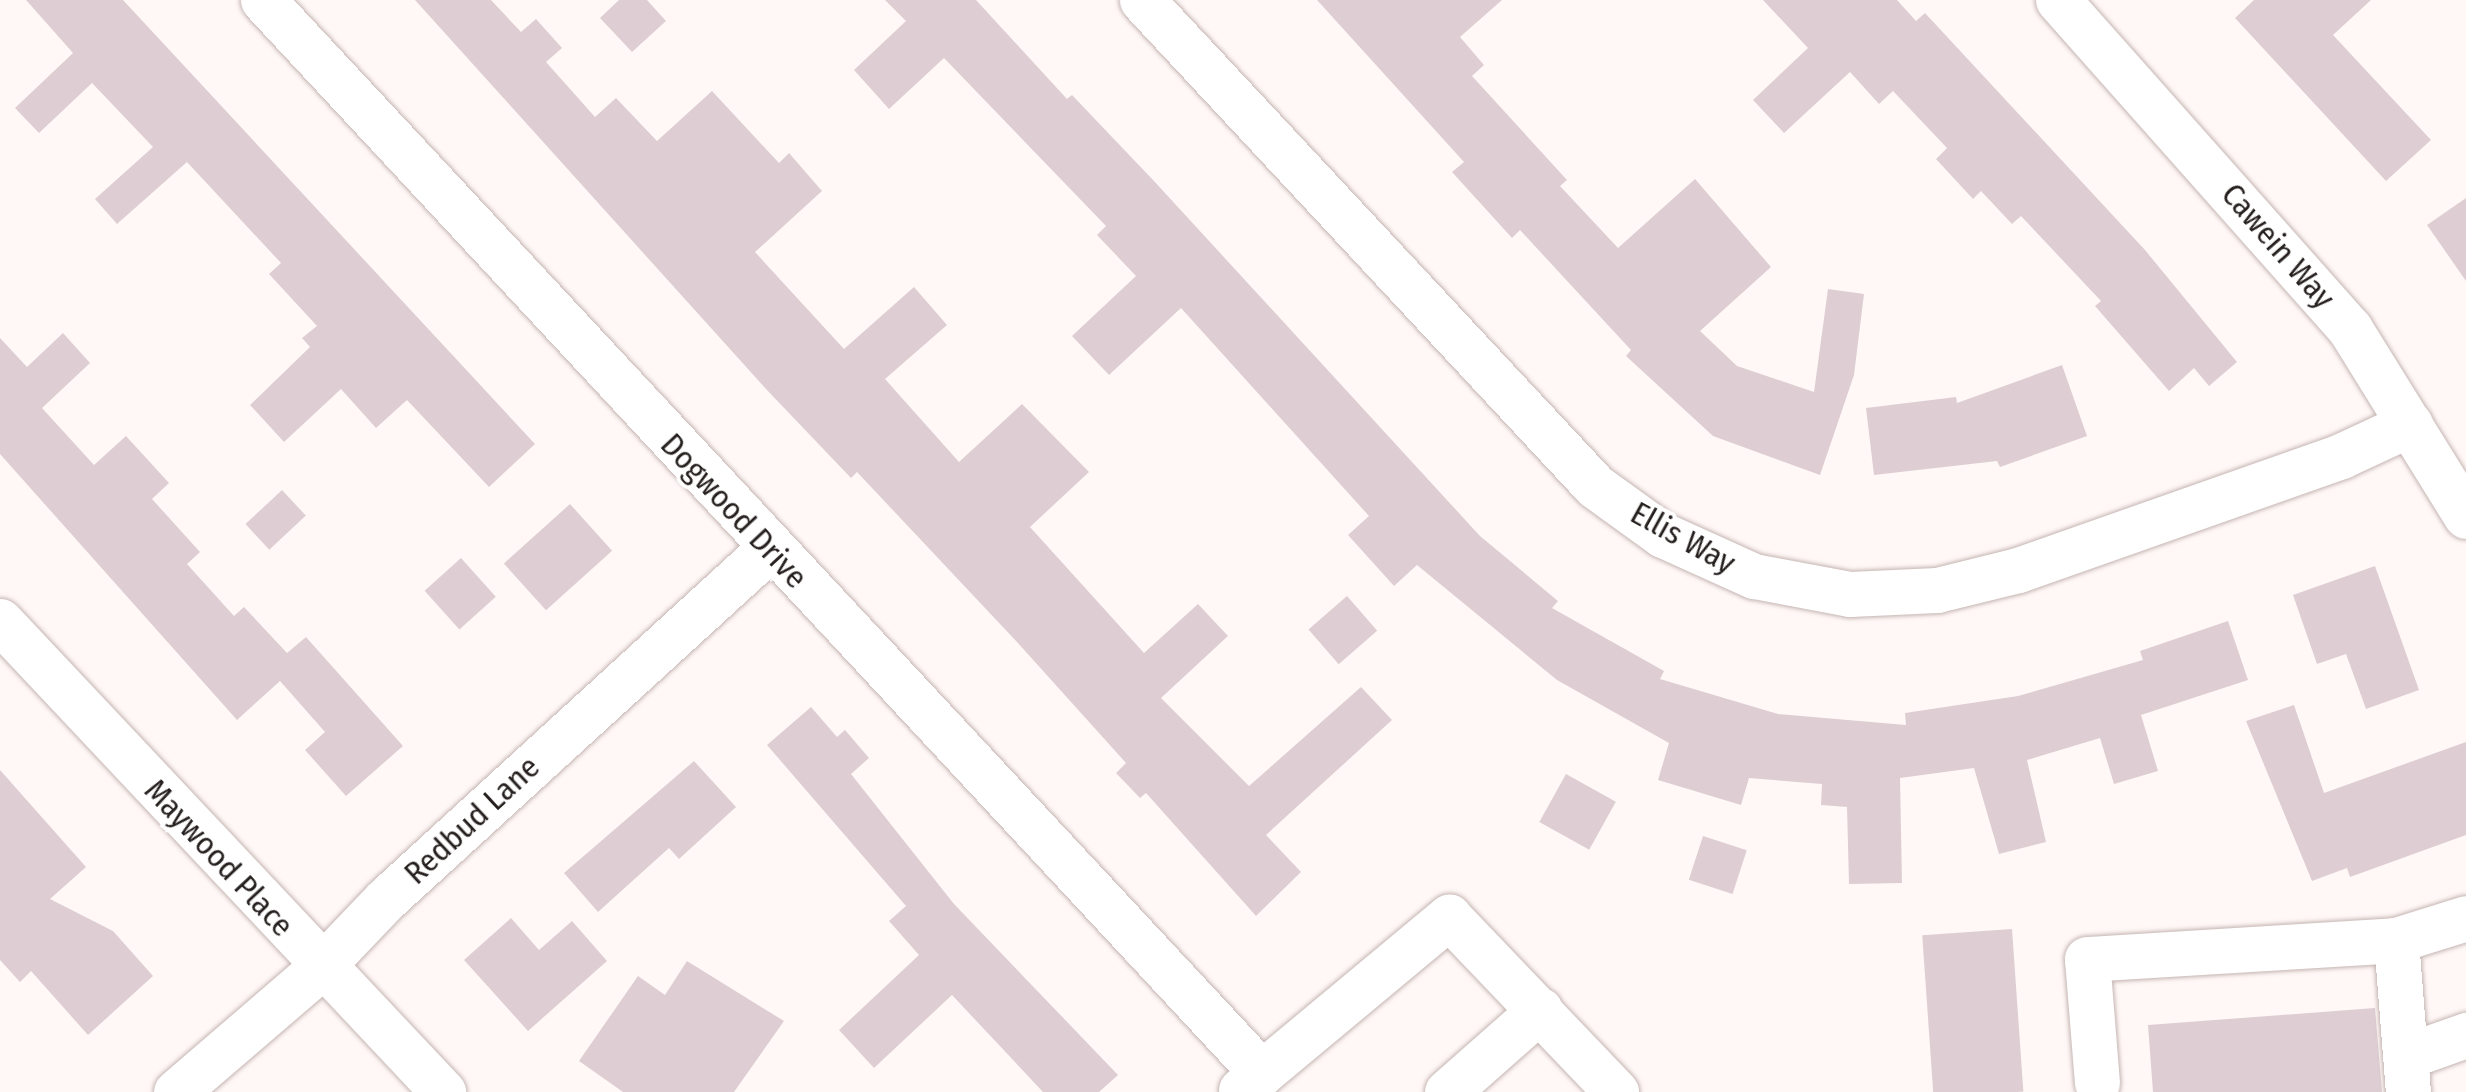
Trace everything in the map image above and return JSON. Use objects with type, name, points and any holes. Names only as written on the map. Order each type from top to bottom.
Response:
[{"type":"street","name":"Dogwood Drive","points":[[263,0],[1209,1019],[1251,1082]]},
{"type":"street","name":"Ellis Way","points":[[1142,0],[1595,486],[1663,535],[1754,576],[1850,594],[1937,590],[2072,551],[2341,456],[2410,424]]},
{"type":"street","name":"Cawein Way","points":[[2058,0],[2292,258],[2350,328],[2466,516]]},
{"type":"street","name":"Redbud Lane","points":[[176,1092],[320,968],[386,898],[769,549]]},
{"type":"street","name":"Maywood Place","points":[[0,620],[320,968],[443,1092]]},
{"type":"street","points":[[2096,1083],[2088,959],[2396,940],[2466,918]]},
{"type":"street","points":[[1251,1082],[1441,920],[1456,920],[1616,1092]]},
{"type":"street","points":[[2396,940],[2408,1074],[2466,1035]]},
{"type":"street","points":[[1447,1092],[1540,1010]]},
{"type":"building","points":[[26,0],[123,0],[535,444],[489,487],[407,400],[376,428],[341,389],[284,442],[250,405],[310,347],[302,338],[317,326],[269,274],[281,263],[187,162],[117,224],[95,199],[153,147],[92,83],[39,133],[15,108],[73,53]]},
{"type":"building","points":[[415,0],[491,0],[521,32],[536,19],[562,48],[546,62],[595,117],[616,98],[657,141],[712,91],[779,163],[789,153],[822,191],[755,252],[844,349],[914,287],[947,325],[885,379],[959,462],[1022,404],[1089,472],[1030,527],[1144,653],[1198,604],[1228,636],[1161,698],[1249,786],[1361,687],[1392,720],[1266,835],[1301,872],[1256,916],[1146,793],[1140,798],[1116,773],[1126,763],[1017,642],[857,472],[851,478],[766,389]]},
{"type":"building","points":[[619,0],[647,0],[666,21],[632,52],[600,18]]},
{"type":"building","points":[[885,0],[976,0],[1067,99],[1072,95],[1154,181],[1480,536],[1558,601],[1552,608],[1664,671],[1660,679],[1778,714],[1906,725],[1905,713],[2018,696],[2143,660],[2140,651],[2228,621],[2248,680],[2141,715],[2158,771],[2114,784],[2100,738],[2027,760],[2046,842],[1999,854],[1974,768],[1900,778],[1902,883],[1849,884],[1847,807],[1821,805],[1822,784],[1749,778],[1741,805],[1658,780],[1669,743],[1557,680],[1417,565],[1394,586],[1348,535],[1369,516],[1181,308],[1109,375],[1072,336],[1136,276],[1097,235],[1106,226],[944,58],[889,109],[854,70],[906,21]]},
{"type":"building","points":[[1317,0],[1502,0],[1460,37],[1484,65],[1472,76],[1567,180],[1560,186],[1618,248],[1695,179],[1771,267],[1700,331],[1737,366],[1814,392],[1828,289],[1864,294],[1854,375],[1820,475],[1713,436],[1626,356],[1631,350],[1520,230],[1512,238],[1452,172],[1464,162]]},
{"type":"building","points":[[1763,0],[1897,0],[1916,21],[1925,13],[2145,250],[2237,362],[2209,386],[2194,368],[2169,391],[2095,306],[2101,301],[2021,216],[2012,224],[1981,191],[1973,199],[1936,159],[1947,148],[1893,91],[1879,104],[1850,72],[1784,133],[1753,100],[1808,48]]},
{"type":"building","points":[[2254,0],[2371,0],[2333,35],[2431,140],[2386,181],[2235,18]]},
{"type":"building","points":[[2466,198],[2466,281],[2427,225]]},
{"type":"building","points":[[63,333],[90,363],[42,408],[94,465],[126,436],[169,483],[152,499],[200,552],[187,564],[234,616],[244,607],[287,653],[306,637],[403,746],[346,796],[305,750],[325,732],[280,681],[237,720],[0,454],[0,338],[27,367]]},
{"type":"building","points":[[2062,365],[2087,436],[2000,467],[1997,461],[1874,475],[1866,408],[1956,397],[1957,403]]},
{"type":"building","points":[[282,490],[306,516],[269,550],[245,524]]},
{"type":"building","points":[[570,504],[612,551],[546,610],[504,564]]},
{"type":"building","points":[[461,558],[496,597],[459,629],[425,591]]},
{"type":"building","points":[[2375,566],[2419,690],[2366,709],[2346,654],[2317,664],[2293,595]]},
{"type":"building","points":[[1347,596],[1377,631],[1339,664],[1309,629]]},
{"type":"building","points":[[2294,705],[2324,793],[2466,742],[2466,835],[2350,877],[2347,868],[2312,881],[2246,721]]},
{"type":"building","points":[[811,707],[837,737],[845,730],[869,758],[851,774],[954,904],[1118,1075],[1099,1092],[1043,1092],[952,995],[874,1068],[839,1030],[919,955],[889,921],[906,906],[767,745]]},
{"type":"building","points":[[694,761],[736,807],[679,859],[669,848],[598,912],[564,873]]},
{"type":"building","points":[[0,770],[86,867],[50,899],[113,931],[153,976],[88,1035],[31,971],[20,982],[0,960]]},
{"type":"building","points":[[1566,774],[1616,802],[1589,850],[1539,822]]},
{"type":"building","points":[[1703,836],[1747,850],[1733,894],[1689,880]]},
{"type":"building","points":[[511,918],[539,950],[572,921],[607,961],[528,1031],[464,960]]},
{"type":"building","points":[[2012,929],[2023,1092],[1933,1092],[1922,935]]},
{"type":"building","points":[[687,961],[784,1021],[734,1092],[623,1092],[579,1061],[638,976],[665,995]]},
{"type":"building","points":[[2375,1008],[2382,1092],[2153,1092],[2148,1025]]}]
